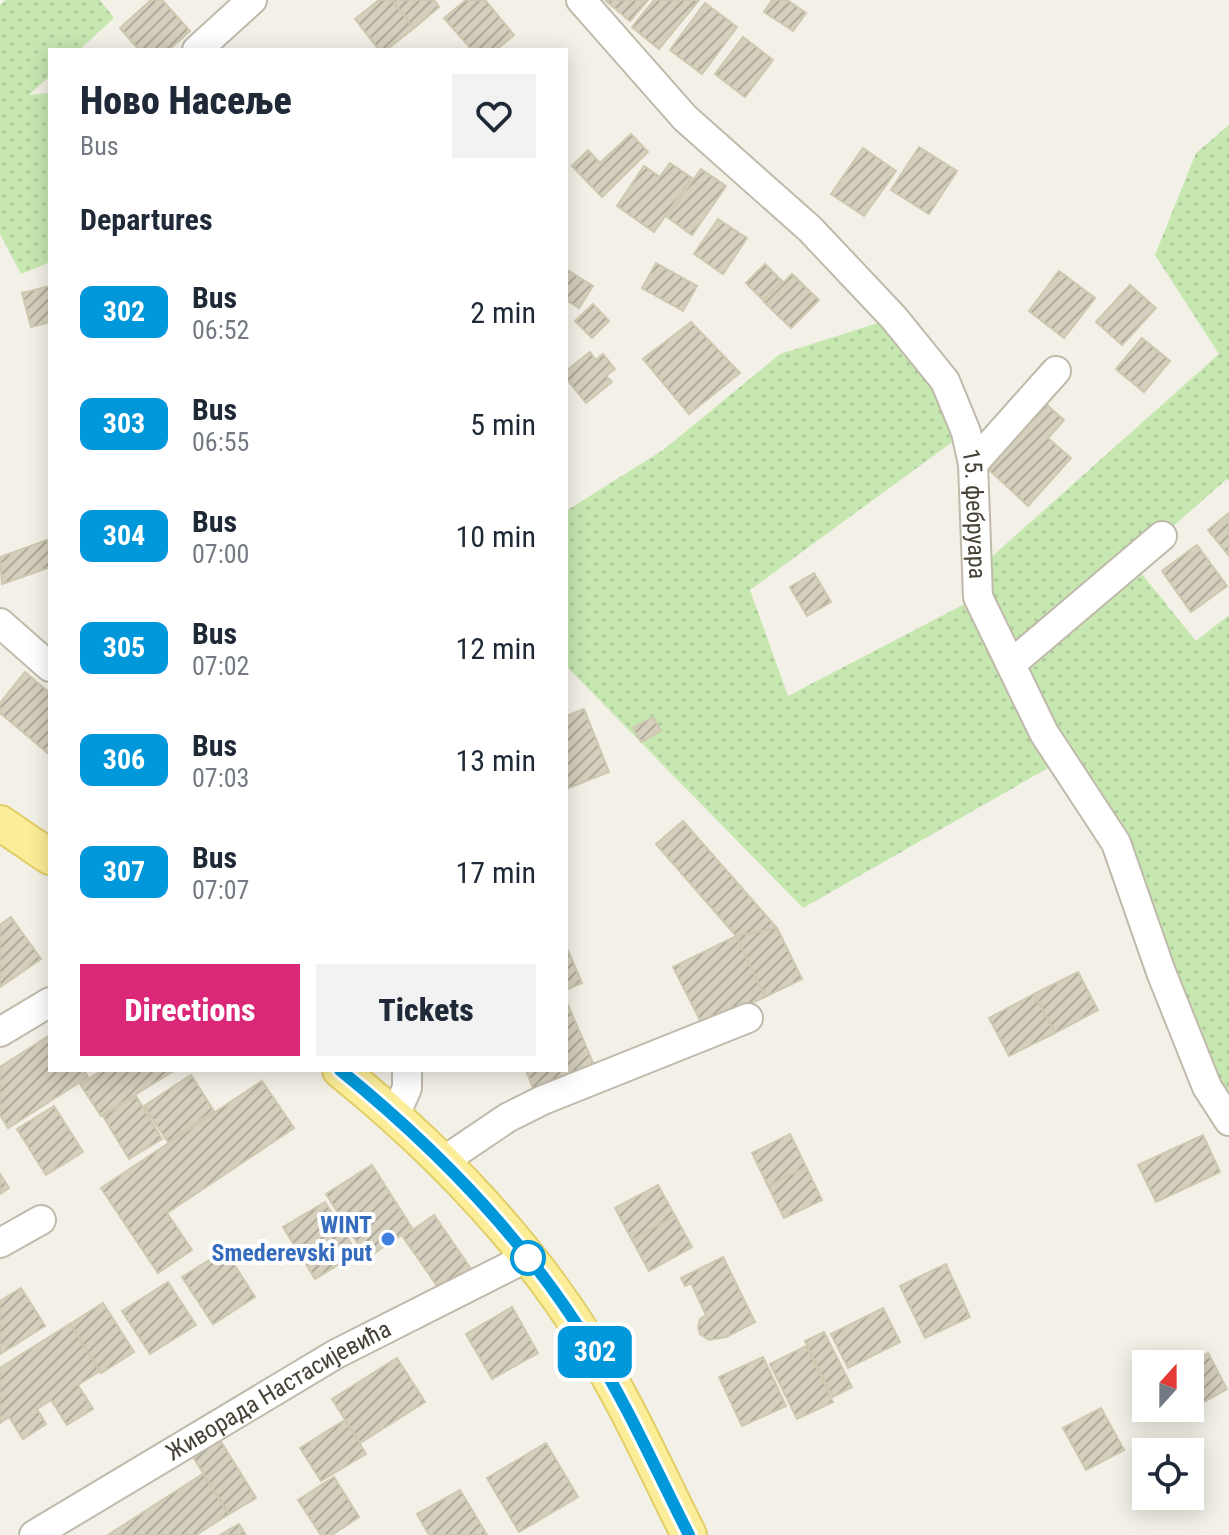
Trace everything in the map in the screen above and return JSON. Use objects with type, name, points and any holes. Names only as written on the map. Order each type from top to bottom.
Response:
[{"type":"main road","points":[[0,823],[48,856]]},
{"type":"main road","points":[[342,1072],[395,1115],[491,1212],[528,1257],[607,1373],[689,1535]]},
{"type":"street","points":[[199,48],[252,0]]},
{"type":"street","name":"15. фебруара","points":[[581,0],[685,118],[810,229],[894,318],[945,381],[966,432],[973,464],[978,597],[1044,733],[1116,843],[1161,972],[1207,1087],[1229,1121]]},
{"type":"street","points":[[973,464],[1056,371]]},
{"type":"street","points":[[1011,664],[1162,536]]},
{"type":"street","points":[[0,623],[48,665]]},
{"type":"street","points":[[0,1032],[48,1003]]},
{"type":"street","points":[[442,1162],[507,1118],[543,1100],[748,1018]]},
{"type":"street","points":[[395,1115],[407,1088],[407,1072]]},
{"type":"street","points":[[0,1243],[41,1220]]},
{"type":"street","name":"Живорада Настасијевића","points":[[34,1535],[336,1354],[528,1257]]},
{"type":"green space","points":[[6,0],[100,0],[114,18],[81,48],[48,48],[48,78],[29,95],[48,93],[48,263],[21,274],[0,234],[0,5]]},
{"type":"green space","points":[[1229,125],[1229,481],[1227,479],[1132,562],[1196,641],[1229,615],[1229,1121],[1062,760],[803,908],[568,668],[568,510],[663,450],[780,354],[894,318],[966,432],[750,590],[788,696],[978,597],[978,569],[1219,354],[1155,255],[1196,153]]},
{"type":"building","points":[[151,0],[162,0],[190,31],[171,48],[137,48],[120,28]]},
{"type":"building","points":[[379,0],[392,0],[414,28],[389,48],[377,48],[355,19]]},
{"type":"building","points":[[392,0],[434,0],[439,7],[414,28]]},
{"type":"building","points":[[466,0],[485,0],[514,35],[498,48],[470,48],[444,18]]},
{"type":"building","points":[[605,0],[648,0],[630,21]]},
{"type":"building","points":[[654,0],[699,0],[659,49],[632,27]]},
{"type":"building","points":[[772,0],[787,0],[806,13],[793,31],[764,12]]},
{"type":"building","points":[[705,3],[737,27],[702,74],[670,50]]},
{"type":"building","points":[[743,37],[773,60],[745,97],[715,74]]},
{"type":"building","points":[[631,134],[648,152],[602,197],[572,166],[588,150],[600,163]]},
{"type":"building","points":[[919,147],[957,171],[929,214],[891,190]]},
{"type":"building","points":[[863,148],[896,171],[864,216],[831,194]]},
{"type":"building","points":[[670,163],[692,178],[654,232],[617,206],[644,166],[660,177]]},
{"type":"building","points":[[701,169],[726,186],[692,235],[667,217]]},
{"type":"building","points":[[718,219],[747,238],[723,274],[694,254]]},
{"type":"building","points":[[656,263],[697,286],[683,311],[642,288]]},
{"type":"building","points":[[765,264],[782,281],[763,300],[746,283]]},
{"type":"building","points":[[568,270],[593,286],[579,308],[568,301]]},
{"type":"building","points":[[1059,271],[1095,298],[1064,338],[1029,311]]},
{"type":"building","points":[[792,274],[819,300],[791,328],[764,302]]},
{"type":"building","points":[[1130,285],[1156,308],[1122,345],[1096,322]]},
{"type":"building","points":[[48,286],[48,323],[31,327],[22,293]]},
{"type":"building","points":[[593,304],[609,321],[592,338],[575,321]]},
{"type":"building","points":[[691,322],[740,373],[689,414],[643,359]]},
{"type":"building","points":[[1142,338],[1170,361],[1144,392],[1116,369]]},
{"type":"building","points":[[590,352],[596,360],[603,354],[615,369],[606,376],[612,382],[586,403],[568,380],[568,369]]},
{"type":"building","points":[[1046,404],[1064,420],[1048,438],[1071,458],[1028,506],[987,468]]},
{"type":"building","points":[[1229,513],[1229,556],[1208,530]]},
{"type":"building","points":[[47,540],[48,543],[48,568],[2,584],[0,557]]},
{"type":"building","points":[[1197,545],[1227,586],[1191,612],[1162,571]]},
{"type":"building","points":[[814,573],[831,602],[807,616],[790,587]]},
{"type":"building","points":[[25,672],[48,691],[48,753],[0,713],[0,703]]},
{"type":"building","points":[[584,709],[609,772],[568,788],[568,715]]},
{"type":"building","points":[[653,717],[661,731],[641,742],[633,728]]},
{"type":"building","points":[[683,821],[777,928],[736,936],[656,844]]},
{"type":"building","points":[[11,917],[41,959],[0,987],[0,925]]},
{"type":"building","points":[[777,928],[802,979],[765,997],[736,936]]},
{"type":"building","points":[[736,936],[765,997],[703,1026],[673,967]]},
{"type":"building","points":[[568,951],[582,983],[568,989]]},
{"type":"building","points":[[1078,972],[1098,1010],[1055,1033],[1034,994]]},
{"type":"building","points":[[1034,994],[1055,1033],[1009,1056],[989,1018]]},
{"type":"building","points":[[568,1005],[594,1065],[534,1091],[527,1072],[568,1072]]},
{"type":"building","points":[[48,1036],[48,1072],[85,1072],[88,1077],[8,1128],[0,1115],[0,1067]]},
{"type":"building","points":[[100,1072],[172,1072],[101,1116],[80,1084]]},
{"type":"building","points":[[191,1075],[214,1111],[168,1142],[144,1106]]},
{"type":"building","points":[[262,1081],[294,1128],[167,1213],[192,1250],[158,1273],[101,1188]]},
{"type":"building","points":[[136,1096],[162,1139],[129,1159],[103,1116]]},
{"type":"building","points":[[54,1106],[83,1152],[46,1175],[17,1129]]},
{"type":"building","points":[[790,1134],[806,1167],[768,1186],[752,1153]]},
{"type":"building","points":[[1203,1135],[1220,1172],[1156,1202],[1138,1165]]},
{"type":"building","points":[[372,1165],[412,1228],[367,1258],[326,1194]]},
{"type":"building","points":[[806,1167],[822,1200],[784,1218],[768,1186]]},
{"type":"building","points":[[0,1174],[9,1188],[0,1194]]},
{"type":"building","points":[[658,1185],[675,1216],[632,1240],[615,1208]]},
{"type":"building","points":[[325,1202],[357,1253],[315,1279],[283,1227]]},
{"type":"building","points":[[434,1215],[471,1269],[440,1290],[403,1237]]},
{"type":"building","points":[[675,1216],[692,1247],[649,1271],[632,1240]]},
{"type":"building","points":[[225,1250],[255,1297],[213,1324],[182,1277]]},
{"type":"building","points":[[723,1257],[755,1322],[726,1337],[709,1340],[700,1334],[698,1327],[700,1319],[706,1315],[691,1283],[685,1286],[681,1278]]},
{"type":"building","points":[[946,1264],[970,1317],[925,1338],[900,1286]]},
{"type":"building","points":[[168,1282],[196,1325],[150,1354],[122,1311]]},
{"type":"building","points":[[21,1288],[45,1326],[0,1354],[0,1301]]},
{"type":"building","points":[[103,1303],[134,1352],[101,1373],[70,1324]]},
{"type":"building","points":[[512,1307],[538,1353],[492,1379],[466,1334]]},
{"type":"building","points":[[883,1308],[900,1342],[848,1368],[831,1334]]},
{"type":"building","points":[[70,1324],[100,1371],[78,1385],[93,1409],[67,1425],[51,1400],[37,1409],[46,1424],[23,1439],[9,1417],[0,1423],[0,1368]]},
{"type":"building","points":[[824,1332],[852,1387],[833,1397],[805,1341]]},
{"type":"building","points":[[806,1346],[833,1402],[797,1419],[770,1364]]},
{"type":"building","points":[[1208,1353],[1227,1389],[1204,1402],[1204,1355]]},
{"type":"building","points":[[763,1357],[786,1406],[742,1426],[719,1377]]},
{"type":"building","points":[[397,1358],[425,1402],[360,1443],[332,1399]]},
{"type":"building","points":[[1101,1408],[1124,1450],[1086,1470],[1063,1428]]},
{"type":"building","points":[[345,1420],[366,1454],[321,1481],[300,1448]]},
{"type":"building","points":[[220,1440],[256,1498],[229,1514],[193,1457]]},
{"type":"building","points":[[546,1443],[578,1497],[519,1532],[487,1478]]},
{"type":"building","points":[[203,1474],[229,1514],[196,1535],[108,1535]]},
{"type":"building","points":[[334,1477],[359,1517],[332,1535],[321,1535],[298,1500]]},
{"type":"building","points":[[460,1490],[487,1535],[429,1535],[417,1514]]},
{"type":"building","points":[[239,1524],[246,1535],[220,1535]]},
{"type":"bus line","name":"302","points":[[342,1072],[395,1115],[491,1212],[528,1257],[587,1340],[614,1385],[689,1535]]},
{"type":"place","name":"WINT Smederevski put","points":[[388,1239]]}]
